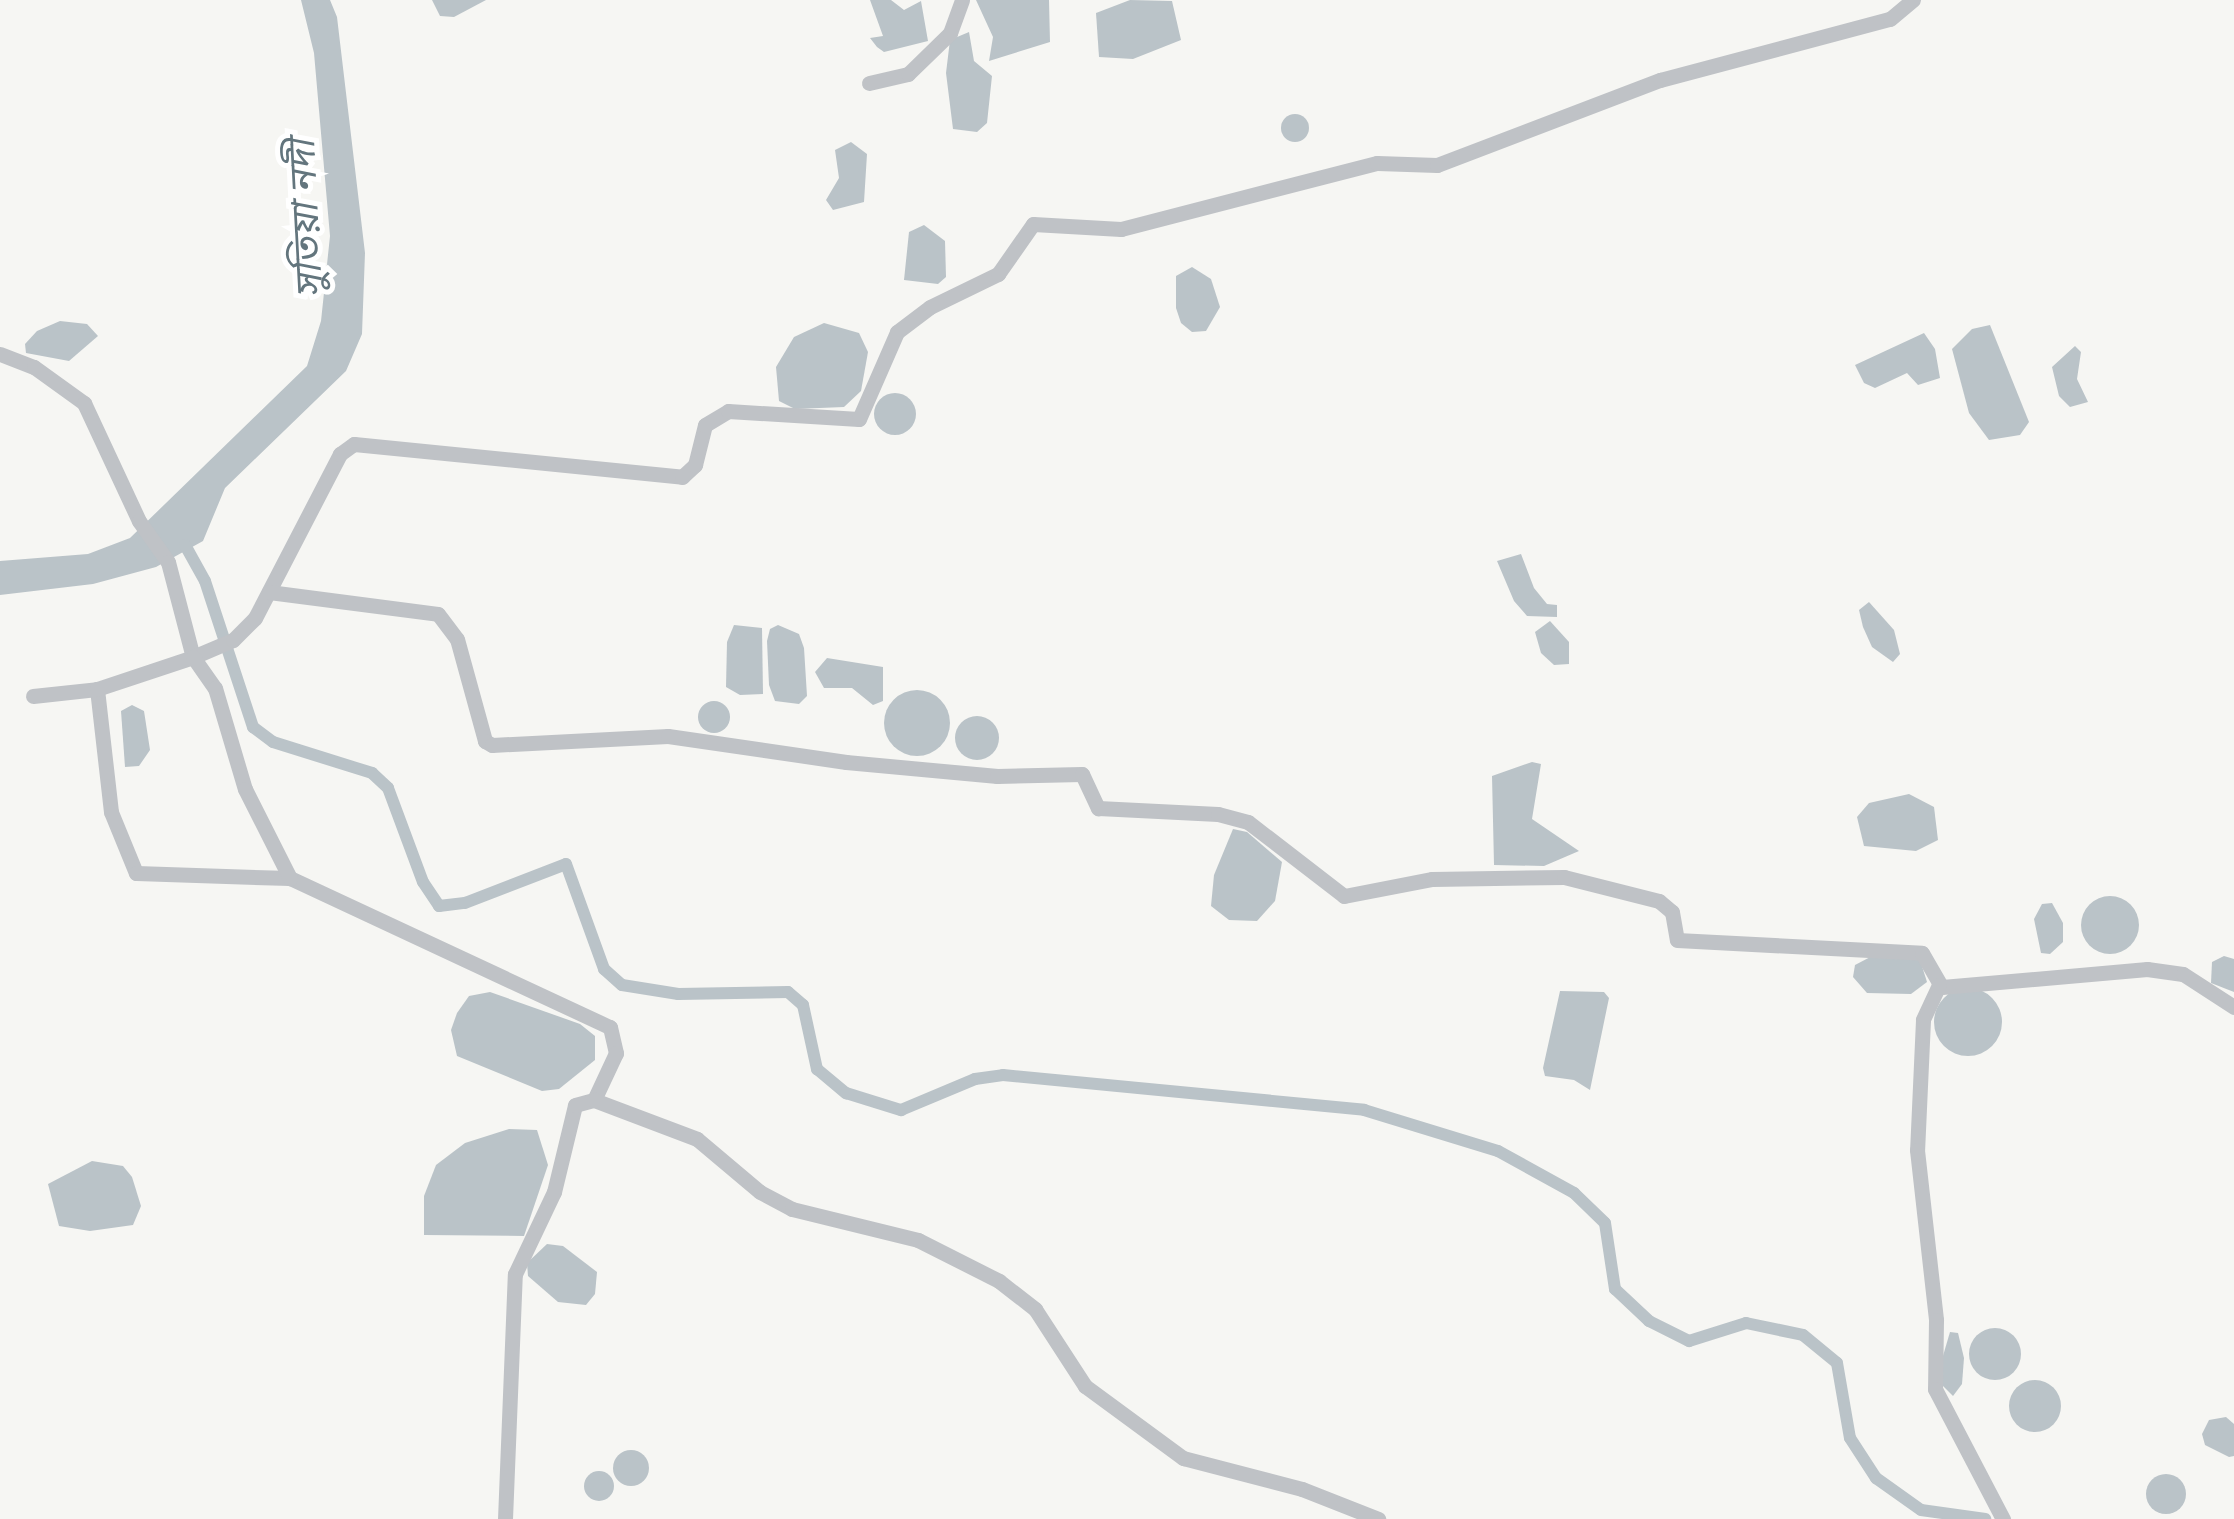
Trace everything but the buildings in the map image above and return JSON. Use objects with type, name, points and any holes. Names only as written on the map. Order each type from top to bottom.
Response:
[{"type":"street","points":[[869,83],[908,74],[950,32],[962,0]]},
{"type":"street","points":[[33,696],[98,689],[225,643],[269,592],[340,454],[354,444],[682,477],[695,465],[705,424],[728,412],[859,419],[898,332],[930,307],[998,274],[1032,224],[1120,229],[1376,163],[1437,165],[1660,80],[1890,19],[1913,0]]},
{"type":"street","points":[[0,354],[34,368],[84,403],[139,521],[168,562],[193,657],[214,688],[246,789],[290,878]]},
{"type":"street","points":[[269,592],[438,614],[457,640],[484,740],[492,746],[668,736],[902,767],[1082,774],[1098,808],[1218,814],[1248,822],[1344,896],[1432,879],[1564,877],[1659,901],[1672,912],[1677,940],[1922,953],[1939,985]]},
{"type":"street","points":[[98,689],[111,812],[136,873],[290,878],[610,1028],[616,1054],[594,1100]]},
{"type":"street","points":[[1939,985],[2003,987],[2147,969],[2184,974],[2234,1007]]},
{"type":"street","points":[[1939,985],[1923,1020],[1917,1150],[1936,1320],[1934,1389],[2003,1519]]},
{"type":"street","points":[[506,1519],[515,1274],[554,1192],[575,1105],[594,1100],[697,1139],[760,1192],[792,1209],[918,1240],[999,1281],[1035,1309],[1094,1394],[1183,1458],[1302,1488],[1378,1519]]},
{"type":"shaded area","points":[[301,0],[330,0],[337,17],[365,253],[362,334],[346,371],[225,488],[203,541],[156,567],[93,584],[0,595],[0,561],[88,554],[130,538],[307,366],[321,321],[330,236],[314,53]]},
{"type":"shaded area","points":[[432,0],[486,0],[454,17],[440,16]]},
{"type":"shaded area","points":[[870,0],[891,0],[904,10],[921,1],[928,41],[884,52],[870,38],[883,36]]},
{"type":"shaded area","points":[[976,0],[1049,0],[1050,42],[989,61],[993,37]]},
{"type":"shaded area","points":[[1130,0],[1172,1],[1181,40],[1133,59],[1099,57],[1096,13]]},
{"type":"shaded area","points":[[969,32],[974,61],[992,76],[987,123],[977,132],[953,129],[946,73],[950,40]]},
{"type":"shaded area","points":[[1295,114],[1305,118],[1309,128],[1305,138],[1295,142],[1285,138],[1281,128],[1285,118]]},
{"type":"shaded area","points":[[851,142],[867,154],[864,202],[833,210],[826,200],[839,178],[835,150]]},
{"type":"shaded area","points":[[924,225],[945,241],[946,277],[938,284],[904,280],[909,232]]},
{"type":"shaded area","points":[[1192,267],[1211,279],[1220,307],[1206,331],[1192,332],[1181,323],[1176,308],[1176,276]]},
{"type":"shaded area","points":[[60,321],[87,324],[98,336],[69,361],[26,353],[25,344],[37,331]]},
{"type":"shaded area","points":[[824,323],[859,333],[868,352],[861,391],[844,407],[795,409],[779,401],[776,367],[794,337]]},
{"type":"shaded area","points":[[1990,325],[2029,422],[2020,435],[1989,440],[1969,413],[1952,349],[1972,329]]},
{"type":"shaded area","points":[[1924,333],[1935,349],[1940,378],[1918,385],[1907,373],[1875,388],[1864,383],[1855,365]]},
{"type":"shaded area","points":[[2075,346],[2081,352],[2077,379],[2088,402],[2070,407],[2059,396],[2052,367]]},
{"type":"shaded area","points":[[895,393],[910,399],[916,414],[910,429],[895,435],[880,429],[874,414],[880,399]]},
{"type":"shaded area","points":[[1521,554],[1534,588],[1547,604],[1557,605],[1557,617],[1527,616],[1514,601],[1497,561]]},
{"type":"shaded area","points":[[1869,602],[1894,630],[1900,654],[1893,662],[1872,647],[1863,627],[1859,610]]},
{"type":"shaded area","points":[[1550,621],[1569,642],[1569,664],[1554,665],[1541,653],[1535,632]]},
{"type":"shaded area","points":[[734,625],[762,628],[763,694],[740,695],[726,687],[727,642]]},
{"type":"shaded area","points":[[778,625],[799,634],[804,648],[807,696],[799,704],[775,701],[769,685],[767,641],[770,629]]},
{"type":"shaded area","points":[[827,658],[883,667],[883,701],[873,705],[852,688],[824,688],[815,672]]},
{"type":"shaded area","points":[[917,690],[940,700],[950,723],[940,746],[917,756],[894,746],[884,723],[894,700]]},
{"type":"shaded area","points":[[714,701],[725,706],[730,717],[725,728],[714,733],[703,728],[698,717],[703,706]]},
{"type":"shaded area","points":[[132,705],[144,711],[150,750],[139,766],[125,767],[121,711]]},
{"type":"shaded area","points":[[977,716],[993,722],[999,738],[993,754],[977,760],[961,754],[955,738],[961,722]]},
{"type":"shaded area","points":[[1532,762],[1541,764],[1532,819],[1579,851],[1544,866],[1494,865],[1492,776]]},
{"type":"shaded area","points":[[1909,794],[1934,807],[1938,840],[1916,851],[1864,846],[1857,817],[1869,803]]},
{"type":"shaded area","points":[[1233,829],[1247,832],[1282,862],[1275,901],[1257,921],[1229,920],[1211,906],[1214,875]]},
{"type":"shaded area","points":[[2110,896],[2131,904],[2139,925],[2131,946],[2110,954],[2089,946],[2081,925],[2089,904]]},
{"type":"shaded area","points":[[2052,903],[2063,923],[2063,942],[2050,954],[2041,953],[2034,919],[2042,904]]},
{"type":"shaded area","points":[[1876,954],[1920,960],[1927,982],[1911,994],[1867,993],[1853,977],[1855,965]]},
{"type":"shaded area","points":[[2224,956],[2234,959],[2234,992],[2211,983],[2212,962]]},
{"type":"shaded area","points":[[1968,988],[1992,998],[2002,1022],[1992,1046],[1968,1056],[1944,1046],[1934,1022],[1944,998]]},
{"type":"shaded area","points":[[1560,991],[1604,992],[1609,998],[1590,1090],[1574,1080],[1545,1076],[1543,1068]]},
{"type":"shaded area","points":[[490,992],[580,1024],[595,1036],[595,1060],[559,1089],[542,1091],[457,1056],[451,1030],[457,1013],[469,996]]},
{"type":"shaded area","points":[[509,1129],[537,1130],[548,1165],[524,1236],[424,1235],[424,1196],[436,1165],[465,1143]]},
{"type":"shaded area","points":[[92,1161],[123,1166],[132,1177],[141,1206],[133,1225],[90,1231],[59,1226],[48,1184]]},
{"type":"shaded area","points":[[547,1244],[563,1246],[597,1272],[595,1294],[586,1305],[558,1302],[528,1276],[527,1263]]},
{"type":"shaded area","points":[[1995,1328],[2013,1336],[2021,1354],[2013,1372],[1995,1380],[1977,1372],[1969,1354],[1977,1336]]},
{"type":"shaded area","points":[[1950,1332],[1958,1333],[1964,1358],[1962,1384],[1953,1396],[1942,1385],[1940,1366]]},
{"type":"shaded area","points":[[2035,1380],[2053,1388],[2061,1406],[2053,1424],[2035,1432],[2017,1424],[2009,1406],[2017,1388]]},
{"type":"shaded area","points":[[2226,1417],[2234,1424],[2234,1456],[2229,1457],[2205,1445],[2202,1434],[2209,1420]]},
{"type":"shaded area","points":[[631,1450],[644,1455],[649,1468],[644,1481],[631,1486],[618,1481],[613,1468],[618,1455]]},
{"type":"shaded area","points":[[599,1471],[613,1480],[614,1486],[605,1500],[599,1501],[585,1492],[584,1486],[593,1472]]},
{"type":"shaded area","points":[[2166,1474],[2180,1480],[2186,1494],[2180,1508],[2166,1514],[2152,1508],[2146,1494],[2152,1480]]},
{"type":"waterway","points":[[185,545],[205,581],[253,727],[273,742],[372,773],[388,788],[423,882],[439,906],[465,903],[566,864],[604,969],[622,985],[678,994],[788,992],[803,1005],[817,1069],[846,1093],[901,1110],[975,1079],[1003,1075],[1364,1110],[1498,1151],[1574,1193],[1605,1223],[1615,1289],[1649,1321],[1689,1341],[1746,1323],[1803,1335],[1837,1363],[1850,1438],[1876,1478],[1921,1510],[1985,1519]]},
{"type":"water label","name":"সুতিয়া নদী","points":[[304,219]]}]
